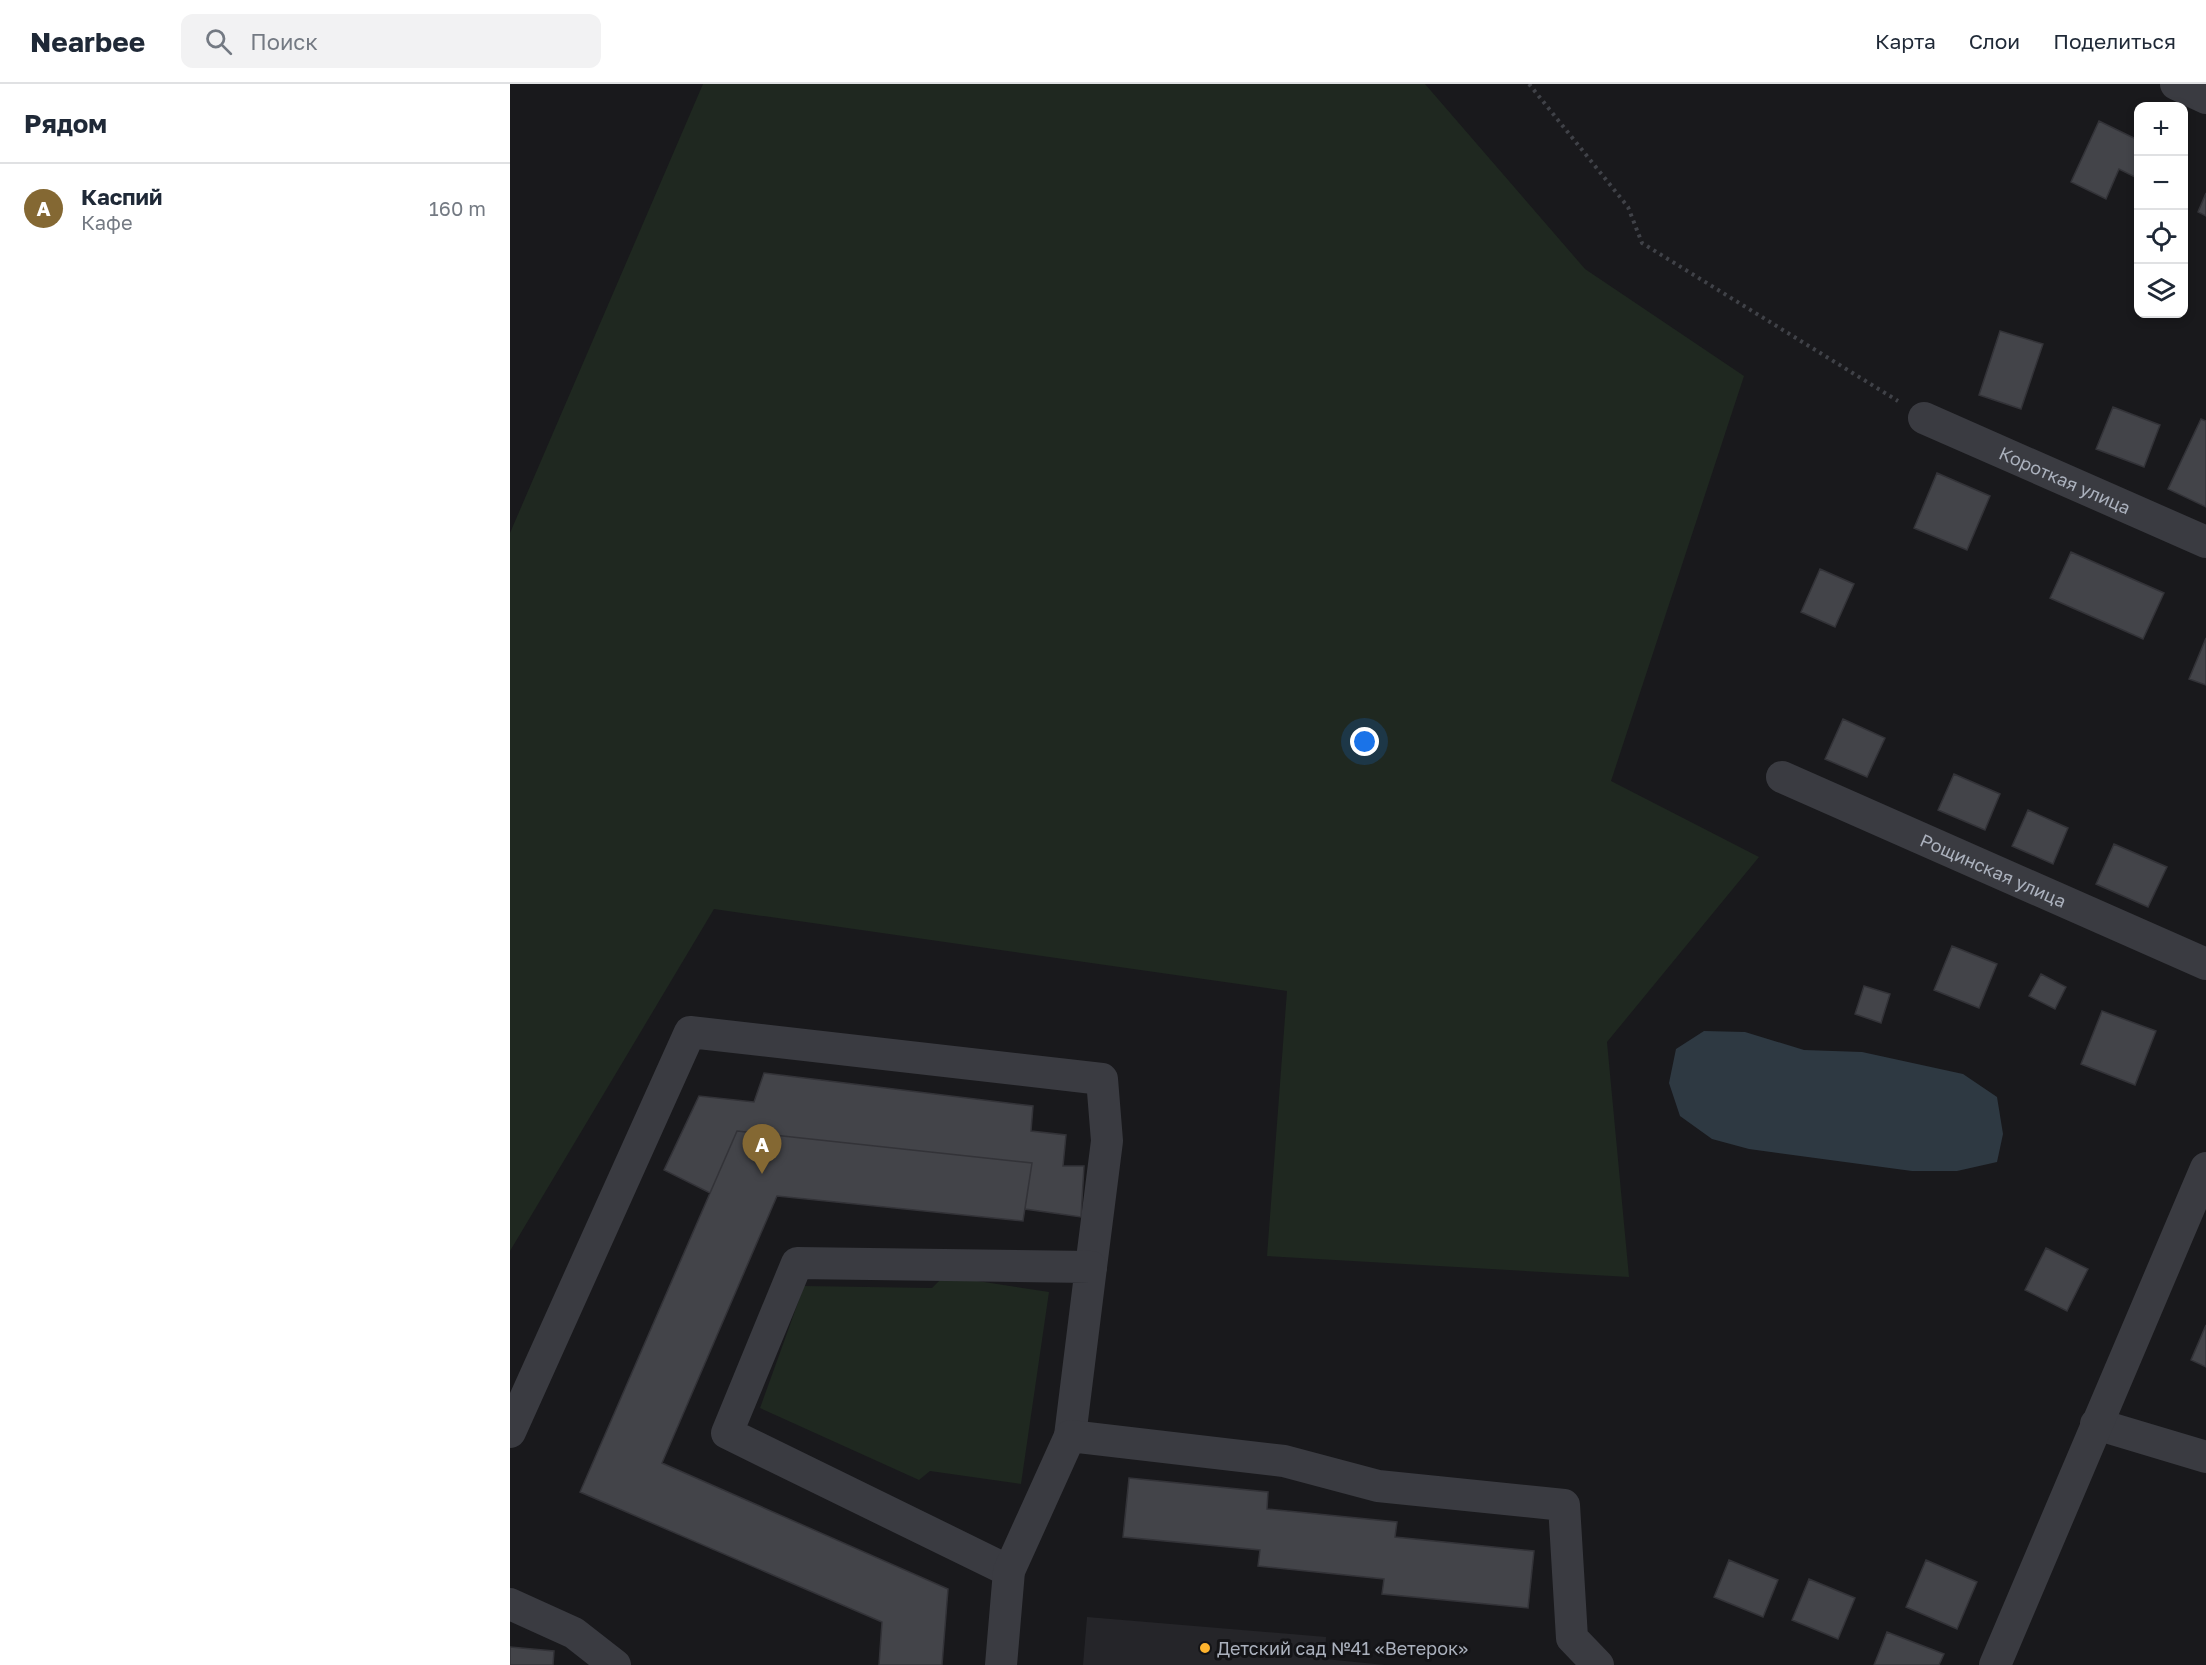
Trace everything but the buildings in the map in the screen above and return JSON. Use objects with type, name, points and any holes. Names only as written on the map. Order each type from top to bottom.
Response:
[{"type":"street","points":[[2176,84],[2206,98]]},
{"type":"street","name":"Короткая улица","points":[[1924,418],[2206,542]]},
{"type":"street","name":"Рощинская улица","points":[[1782,777],[2206,964]]},
{"type":"street","points":[[510,1432],[690,1032],[1102,1079],[1107,1141],[1070,1436],[1010,1571],[1001,1665]]},
{"type":"street","points":[[1995,1665],[2206,1168]]},
{"type":"street","points":[[1010,1571],[727,1433],[797,1263],[1091,1267]]},
{"type":"street","points":[[2096,1424],[2206,1456]]},
{"type":"street","points":[[1070,1436],[1284,1461],[1378,1486],[1564,1505],[1572,1638],[1598,1665]]},
{"type":"street","points":[[510,1604],[574,1633],[615,1665]]},
{"type":"path","points":[[1529,84],[1628,207],[1642,243],[1924,418]]},
{"type":"shaded area","points":[[703,84],[1425,84],[1585,269],[1744,376],[1611,781],[1759,857],[1607,1042],[1629,1277],[1267,1256],[1287,991],[714,909],[510,1251],[510,533]]},
{"type":"shaded area","points":[[1704,1031],[1745,1032],[1804,1050],[1862,1052],[1963,1074],[1997,1097],[2003,1134],[1997,1162],[1957,1171],[1912,1171],[1749,1149],[1712,1139],[1680,1116],[1669,1083],[1676,1049]]},
{"type":"shaded area","points":[[958,1278],[1049,1292],[1021,1484],[930,1471],[919,1480],[760,1408],[804,1286],[932,1288],[941,1279]]},
{"type":"shaded area","name":"Детский сад №41 «Ветерок»","points":[[1087,1617],[1326,1637],[1325,1659],[1385,1665],[1083,1665]]},
{"type":"place","name":"Каспий","points":[[762,1174]]},
{"type":"place","name":"Детский сад №41 «Ветерок»","points":[[1205,1648]]}]
